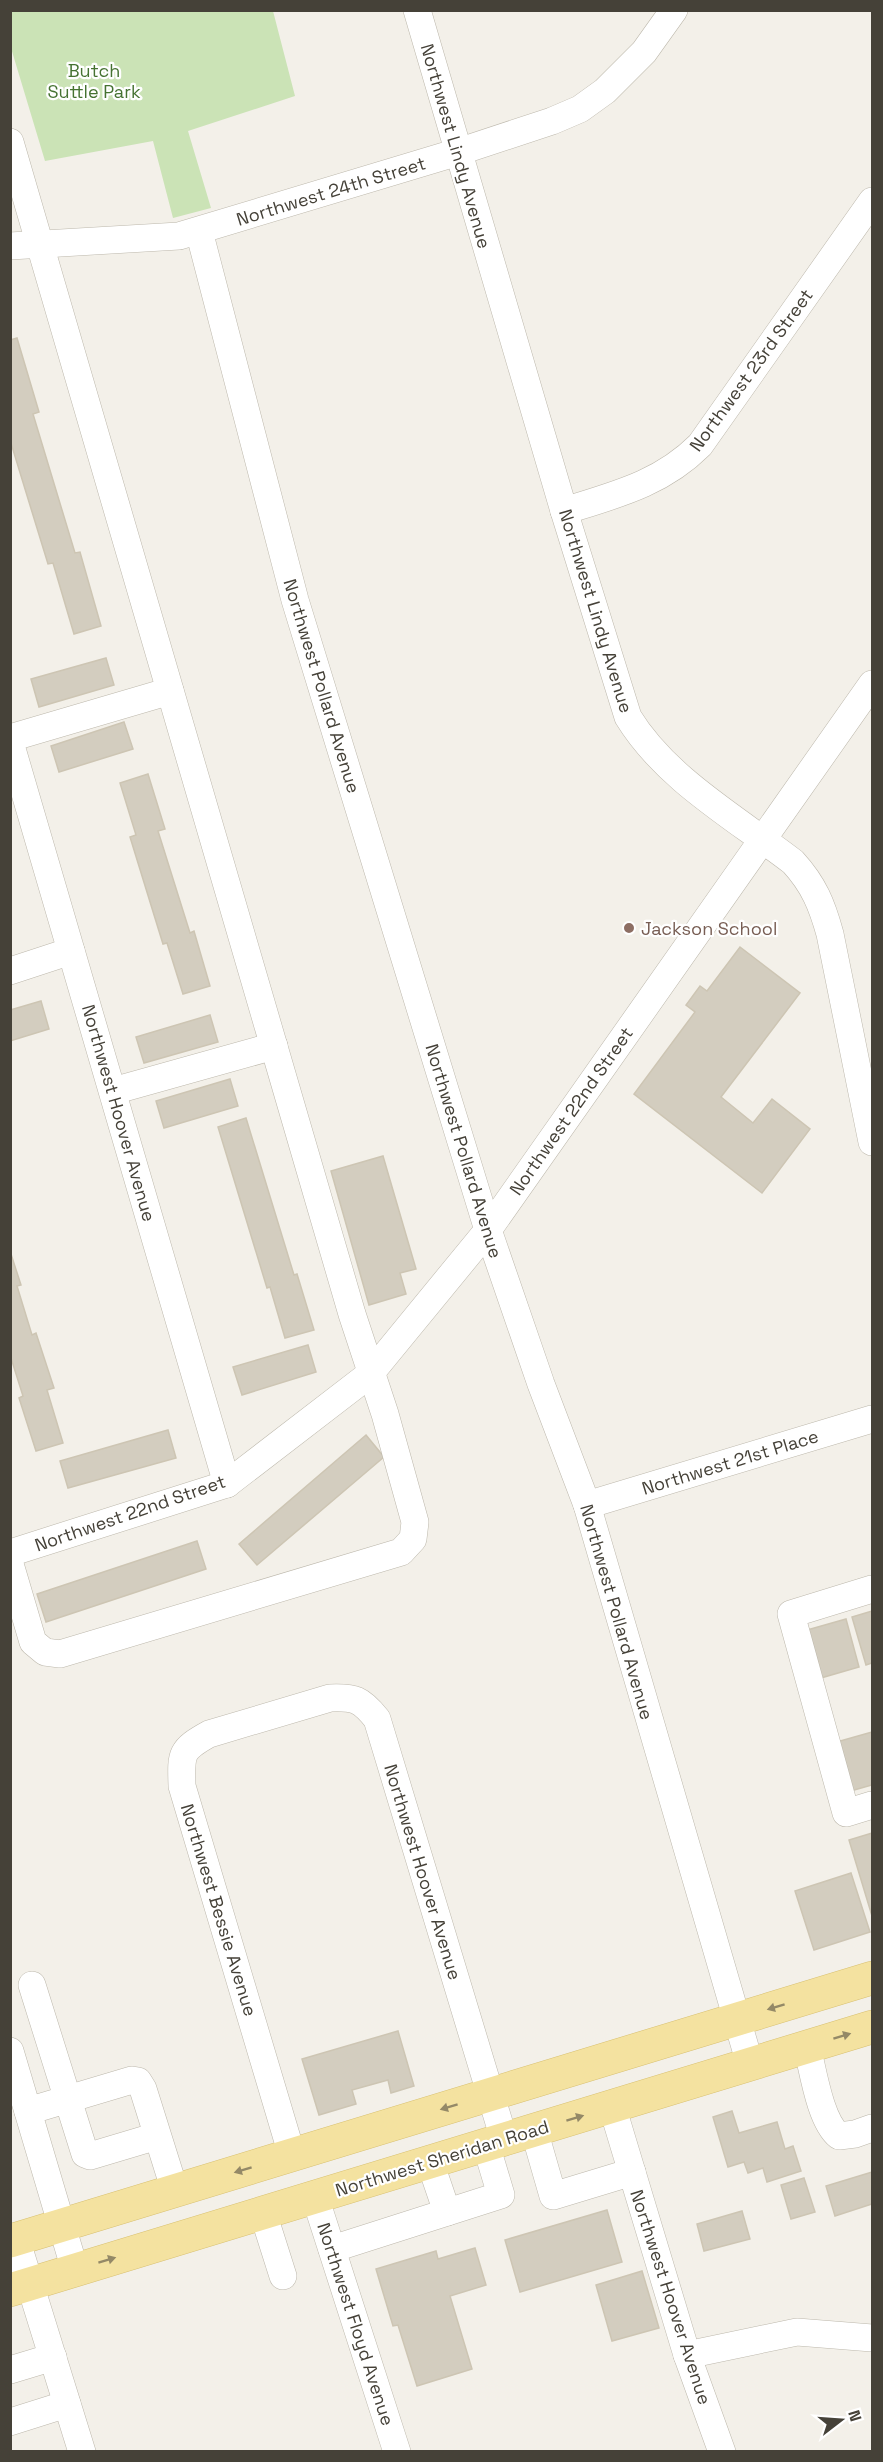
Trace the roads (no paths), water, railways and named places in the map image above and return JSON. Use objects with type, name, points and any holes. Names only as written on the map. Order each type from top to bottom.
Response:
[{"type":"main road","points":[[13,2240],[873,1978]]},
{"type":"main road","name":"Northwest Sheridan Road","points":[[21,2287],[873,2027]]},
{"type":"street","name":"Northwest Lindy Avenue","points":[[417,10],[564,511],[628,717],[646,744],[673,772],[793,862],[809,880],[822,907],[830,934],[873,1142]]},
{"type":"street","name":"Northwest 24th Street","points":[[10,246],[154,238],[199,231],[552,121],[580,109],[605,92],[626,72],[674,10]]},
{"type":"street","points":[[10,142],[415,1522],[413,1539],[401,1552],[60,1654],[45,1652],[33,1642],[10,1564]]},
{"type":"street","name":"Northwest 23rd Street","points":[[564,511],[647,483],[686,459],[700,445],[873,201]]},
{"type":"street","name":"Northwest Pollard Avenue","points":[[199,231],[295,600],[488,1230],[541,1384],[587,1505],[750,2064]]},
{"type":"street","name":"Northwest 22nd Street","points":[[10,1553],[227,1484],[370,1374],[488,1230],[873,684]]},
{"type":"street","points":[[10,738],[170,691]]},
{"type":"street","name":"Northwest Hoover Avenue","points":[[10,742],[227,1484]]},
{"type":"street","points":[[10,971],[71,951]]},
{"type":"street","points":[[113,1091],[274,1046]]},
{"type":"street","name":"Northwest 21st Place","points":[[587,1505],[873,1419]]},
{"type":"street","points":[[873,1589],[791,1614],[846,1813],[873,1805]]},
{"type":"street","name":"Northwest Hoover Avenue","points":[[267,1716],[330,1698],[350,1697],[366,1705],[377,1719],[490,2094],[508,2138]]},
{"type":"street","name":"Northwest Bessie Avenue","points":[[267,1716],[209,1734],[191,1744],[181,1759],[182,1786],[292,2155]]},
{"type":"street","points":[[32,1985],[85,2154],[90,2156],[157,2136]]},
{"type":"street","points":[[807,2047],[825,2115],[832,2130],[839,2136],[873,2128]]},
{"type":"street","points":[[12,2061],[75,2270]]},
{"type":"street","points":[[28,2112],[132,2080],[138,2081],[143,2089],[174,2191]]},
{"type":"street","name":"Northwest Hoover Avenue","points":[[612,2106],[687,2355],[722,2451]]},
{"type":"street","points":[[508,2138],[553,2196],[632,2172]]},
{"type":"street","points":[[332,2249],[501,2195],[508,2138]]},
{"type":"street","points":[[430,2162],[447,2212]]},
{"type":"street","name":"Northwest Floyd Avenue","points":[[315,2197],[397,2451]]},
{"type":"street","points":[[263,2213],[283,2276]]},
{"type":"street","points":[[13,2240],[21,2287],[53,2357],[82,2451]]},
{"type":"street","points":[[687,2355],[797,2332],[873,2338]]},
{"type":"street","points":[[10,2370],[53,2357]]},
{"type":"street","points":[[10,2422],[68,2404]]},
{"type":"place","name":"Jackson School","points":[[629,928]]},
{"type":"park label","name":"Butch Suttle Park","points":[[94,80]]}]
